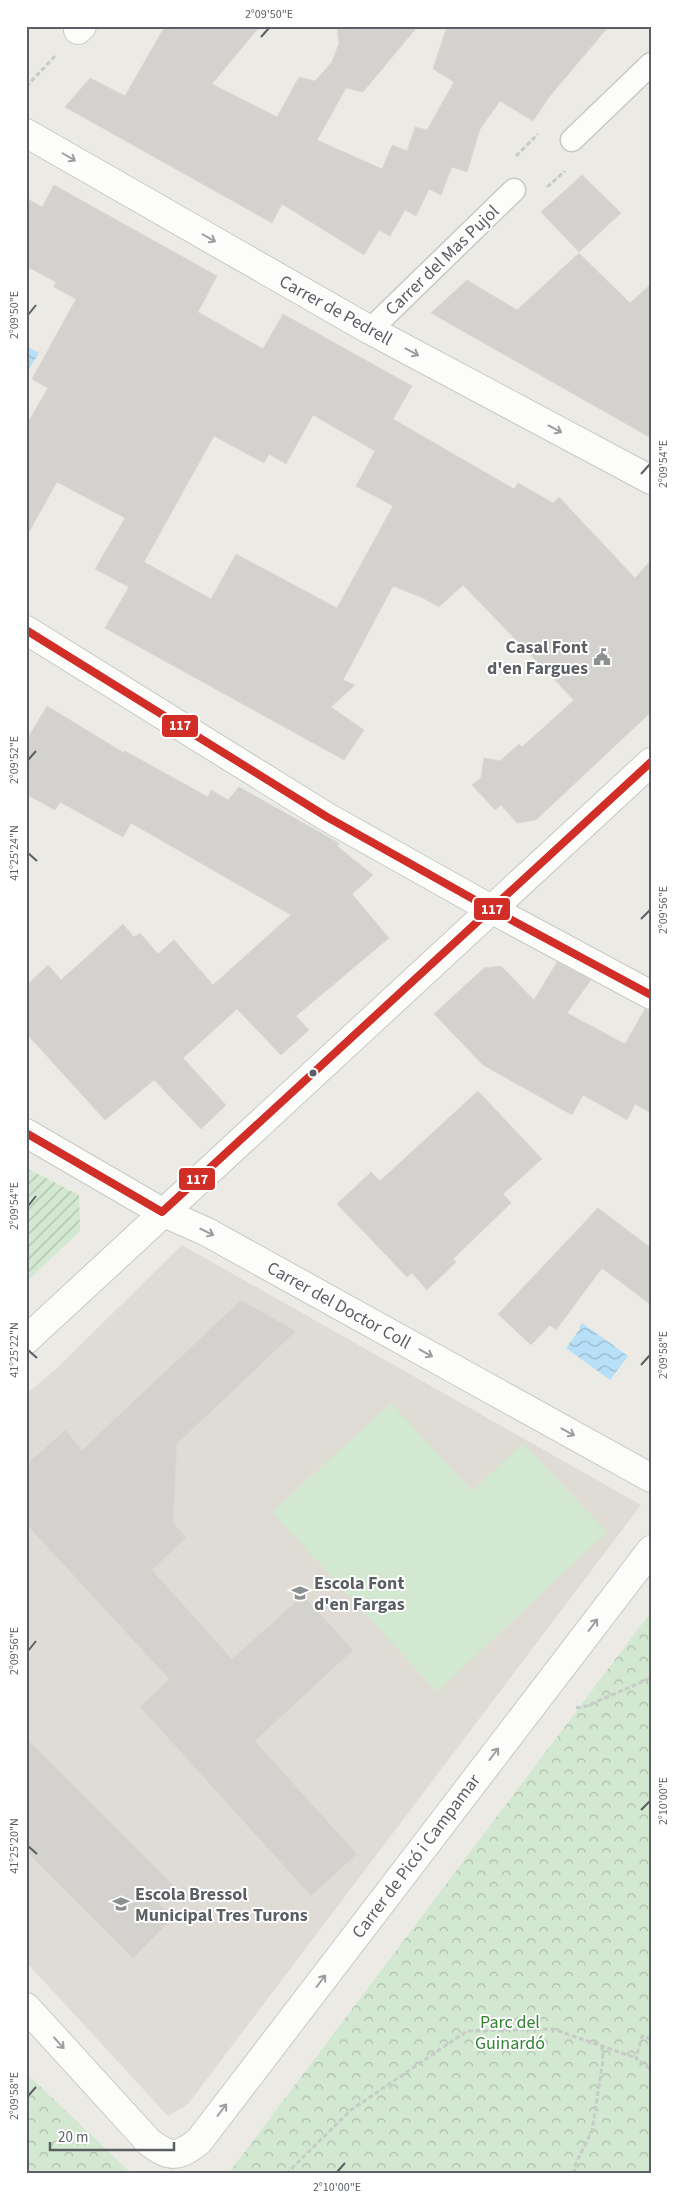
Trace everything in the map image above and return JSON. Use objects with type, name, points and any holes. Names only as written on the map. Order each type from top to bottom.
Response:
[{"type":"street","name":"Carrer de Pedrell","points":[[26,133],[370,330],[651,480]]},
{"type":"street","points":[[26,630],[327,817],[491,910],[651,995]]},
{"type":"street","points":[[26,1340],[162,1212],[651,762]]},
{"type":"street","name":"Carrer del Doctor Coll","points":[[26,1133],[162,1212],[216,1236],[651,1478]]},
{"type":"street","name":"Carrer de Picó i Campamar","points":[[26,2007],[149,2142],[161,2151],[176,2155],[187,2151],[199,2141],[651,1550]]},
{"type":"lane","points":[[572,140],[651,64]]},
{"type":"lane","name":"Carrer del Mas Pujol","points":[[370,330],[514,190]]},
{"type":"path","points":[[26,87],[80,28]]},
{"type":"path","points":[[513,160],[540,133]]},
{"type":"path","points":[[543,191],[570,166]]},
{"type":"path","points":[[570,1709],[587,1706],[651,1678]]},
{"type":"path","points":[[286,2174],[351,2110],[468,2031],[553,2029],[636,2058],[651,2070]]},
{"type":"path","points":[[636,2058],[642,2036],[651,2039]]},
{"type":"path","points":[[574,2174],[575,2165],[592,2131],[603,2060],[602,2046]]},
{"type":"shaded area","name":"Escola Font d'en Fargas","points":[[182,1245],[641,1505],[188,2104],[168,2116],[26,1962],[26,1394],[55,1370]]},
{"type":"green space","points":[[26,1168],[79,1195],[80,1231],[26,1282]]},
{"type":"green space","points":[[391,1403],[472,1491],[523,1443],[607,1532],[437,1692],[272,1512]]},
{"type":"green space","name":"Parc del Guinardó","points":[[651,1612],[651,2174],[228,2174]]},
{"type":"green space","points":[[26,2073],[132,2174],[26,2174]]},
{"type":"water","points":[[26,346],[39,353],[29,369],[26,368]]},
{"type":"water","points":[[582,1323],[628,1356],[610,1380],[566,1348],[580,1329]]},
{"type":"building","points":[[165,26],[260,26],[212,84],[277,117],[299,77],[315,81],[332,62],[339,43],[337,26],[418,26],[363,92],[346,88],[317,140],[382,169],[392,145],[407,151],[415,127],[427,130],[454,82],[433,69],[447,26],[609,26],[550,96],[533,121],[500,101],[480,129],[467,172],[452,167],[441,195],[429,189],[416,216],[405,210],[390,236],[379,230],[364,255],[282,204],[272,223],[65,107],[90,78],[125,96]]},
{"type":"building","points":[[582,175],[621,213],[579,252],[541,212]]},
{"type":"building","points":[[54,185],[217,276],[198,312],[263,349],[283,314],[412,386],[393,419],[514,489],[518,483],[553,503],[559,497],[635,578],[651,560],[651,712],[536,820],[517,823],[501,805],[495,810],[472,785],[481,778],[484,758],[500,761],[519,744],[522,747],[574,700],[463,585],[439,607],[421,597],[393,586],[343,680],[355,685],[331,707],[364,730],[344,760],[105,628],[129,587],[95,569],[125,518],[57,482],[26,537],[26,426],[48,388],[32,379],[76,299],[54,287],[56,282],[26,266],[26,198],[42,207]],"holes":[[[313,415],[375,451],[356,486],[393,506],[337,608],[236,554],[211,599],[144,562],[214,436],[264,463],[269,454],[286,464]]]},
{"type":"building","points":[[579,253],[630,303],[651,284],[651,438],[431,313],[467,280],[517,310]]},
{"type":"building","points":[[47,706],[124,753],[125,751],[208,797],[211,790],[228,800],[239,787],[339,843],[337,846],[373,875],[352,894],[389,938],[296,1016],[309,1030],[281,1055],[237,1009],[183,1058],[226,1105],[201,1129],[154,1080],[105,1120],[26,1033],[26,986],[48,965],[61,980],[123,924],[134,937],[140,933],[158,954],[174,940],[213,985],[291,915],[131,823],[123,837],[60,802],[55,810],[26,794],[26,741]]},
{"type":"building","points":[[557,962],[591,980],[567,1013],[625,1044],[645,1009],[651,1011],[651,1113],[635,1104],[627,1120],[583,1095],[572,1115],[483,1065],[434,1014],[484,968],[501,966],[534,1000]]},
{"type":"building","points":[[478,1091],[542,1159],[503,1194],[511,1203],[453,1259],[456,1262],[427,1290],[412,1273],[407,1277],[337,1204],[371,1172],[380,1181]]},
{"type":"building","points":[[598,1208],[651,1248],[651,1305],[602,1268],[556,1330],[550,1325],[531,1345],[498,1314]]},
{"type":"building","points":[[241,1300],[296,1331],[177,1444],[173,1523],[187,1537],[152,1570],[232,1659],[303,1595],[353,1650],[255,1741],[357,1854],[311,1896],[140,1707],[169,1679],[26,1524],[26,1465],[65,1430],[82,1450]]},
{"type":"building","points":[[26,1738],[176,1888],[159,1904],[173,1918],[133,1958],[26,1851]]},
{"type":"transit line","name":"117","points":[[26,630],[327,817],[491,909],[651,995]]},
{"type":"transit line","name":"117","points":[[26,1133],[162,1212],[651,762]]},
{"type":"place","name":"Casal Font d'en Fargues","points":[[602,657]]},
{"type":"place","name":"Escola Font d'en Fargas","points":[[300,1593]]},
{"type":"place","name":"Escola Bressol Municipal Tres Turons","points":[[121,1904]]}]
